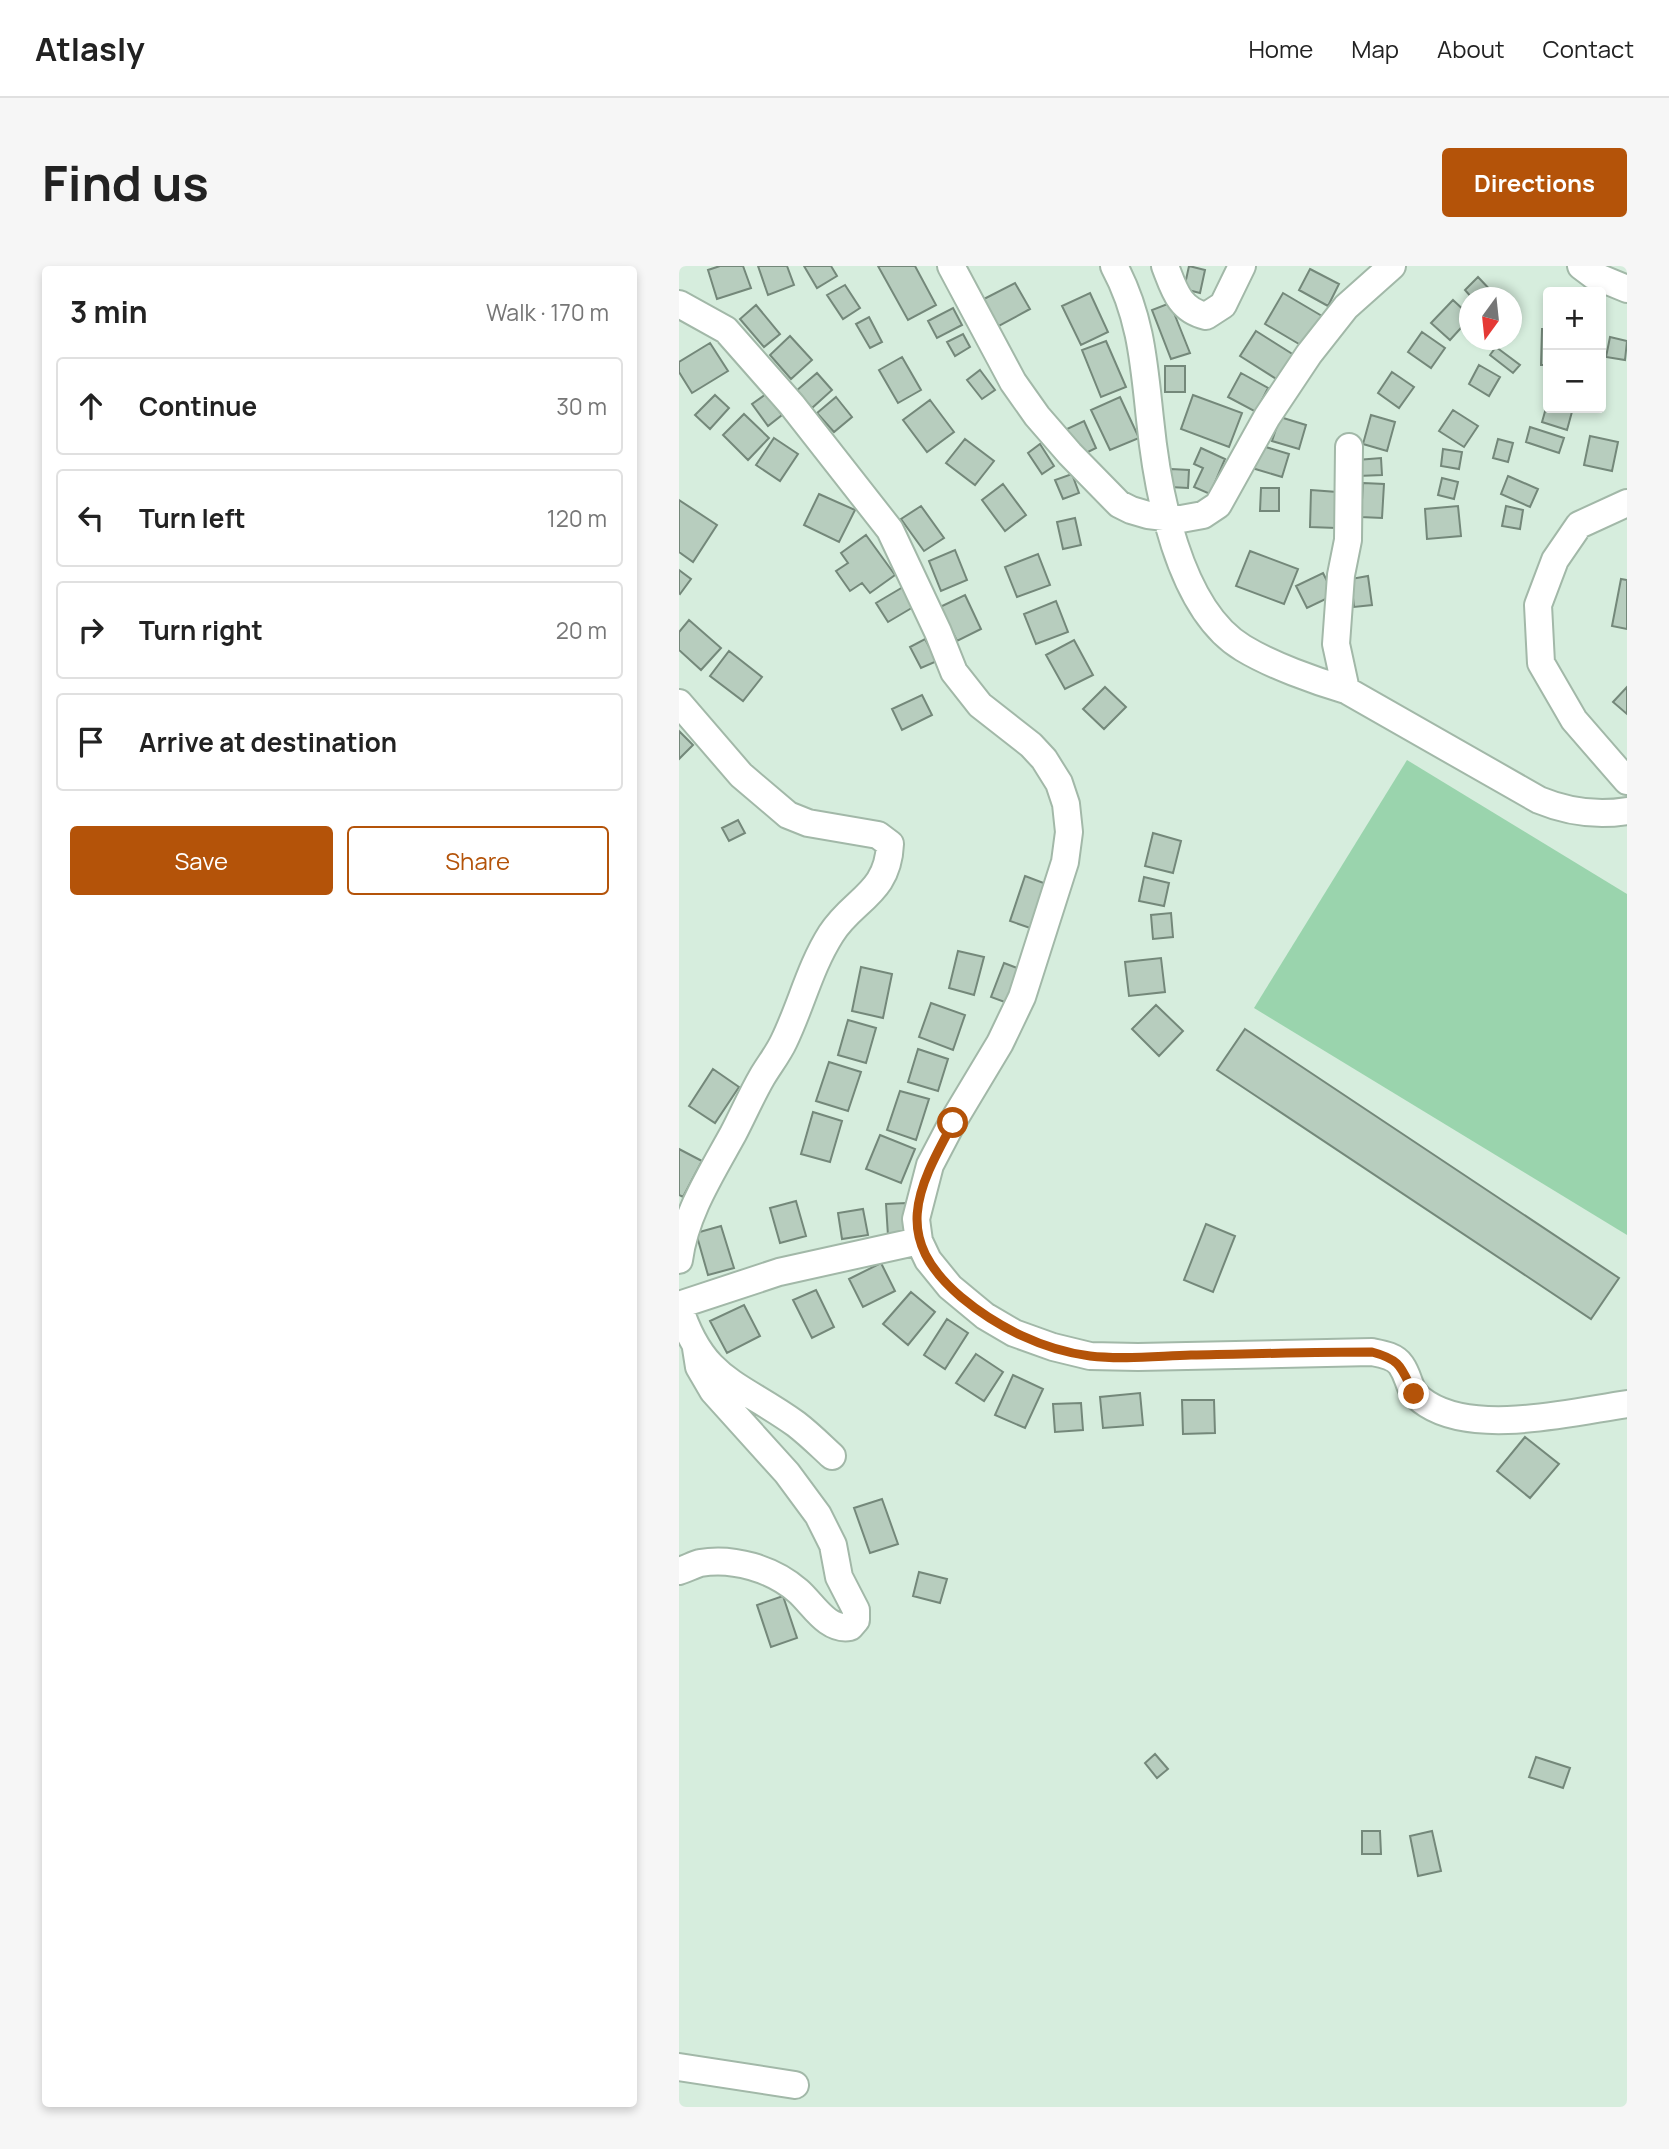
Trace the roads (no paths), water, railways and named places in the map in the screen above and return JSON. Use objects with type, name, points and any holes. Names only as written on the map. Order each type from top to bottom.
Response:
[{"type":"street","points":[[951,266],[1013,382],[1045,426],[1096,484],[1119,504],[1131,510],[1166,517],[1195,518],[1210,512],[1218,505],[1267,417],[1309,354],[1346,307],[1392,266]]},
{"type":"street","points":[[1114,266],[1128,293],[1143,345],[1156,474],[1166,517],[1198,599],[1211,619],[1243,648],[1318,682],[1346,690],[1539,800],[1570,811],[1621,818]]},
{"type":"street","points":[[1165,266],[1182,304],[1197,314],[1206,316],[1223,305],[1242,266]]},
{"type":"street","points":[[1581,266],[1593,275],[1627,289]]},
{"type":"street","points":[[679,304],[726,330],[792,405],[890,530],[954,672],[980,705],[1031,745],[1044,759],[1059,783],[1066,804],[1069,832],[1066,862],[1022,997],[1000,1043],[930,1166],[915,1219],[919,1241],[927,1260],[950,1287],[985,1316],[1014,1332],[1053,1347],[1090,1356],[1372,1352],[1391,1357],[1401,1365],[1414,1394],[1429,1405],[1461,1416],[1519,1420],[1627,1404]]},
{"type":"street","points":[[1346,690],[1336,644],[1341,575],[1349,540],[1349,447]]},
{"type":"street","points":[[1627,503],[1579,525],[1555,560],[1538,606],[1541,663],[1574,720],[1627,781]]},
{"type":"street","points":[[679,703],[741,775],[788,815],[808,823],[878,835],[891,844],[883,875],[875,889],[842,919],[820,951],[782,1045],[753,1092],[703,1188],[686,1227],[679,1260]]},
{"type":"street","points":[[832,1456],[794,1423],[727,1381],[696,1349],[679,1306],[779,1272],[919,1241]]},
{"type":"street","points":[[679,1571],[699,1563],[743,1564],[783,1580],[805,1597],[821,1615],[838,1626],[850,1627],[856,1620],[856,1610],[842,1584],[833,1545],[818,1514],[787,1473],[713,1391],[699,1367],[696,1349]]},
{"type":"street","points":[[679,2067],[795,2085]]}]
